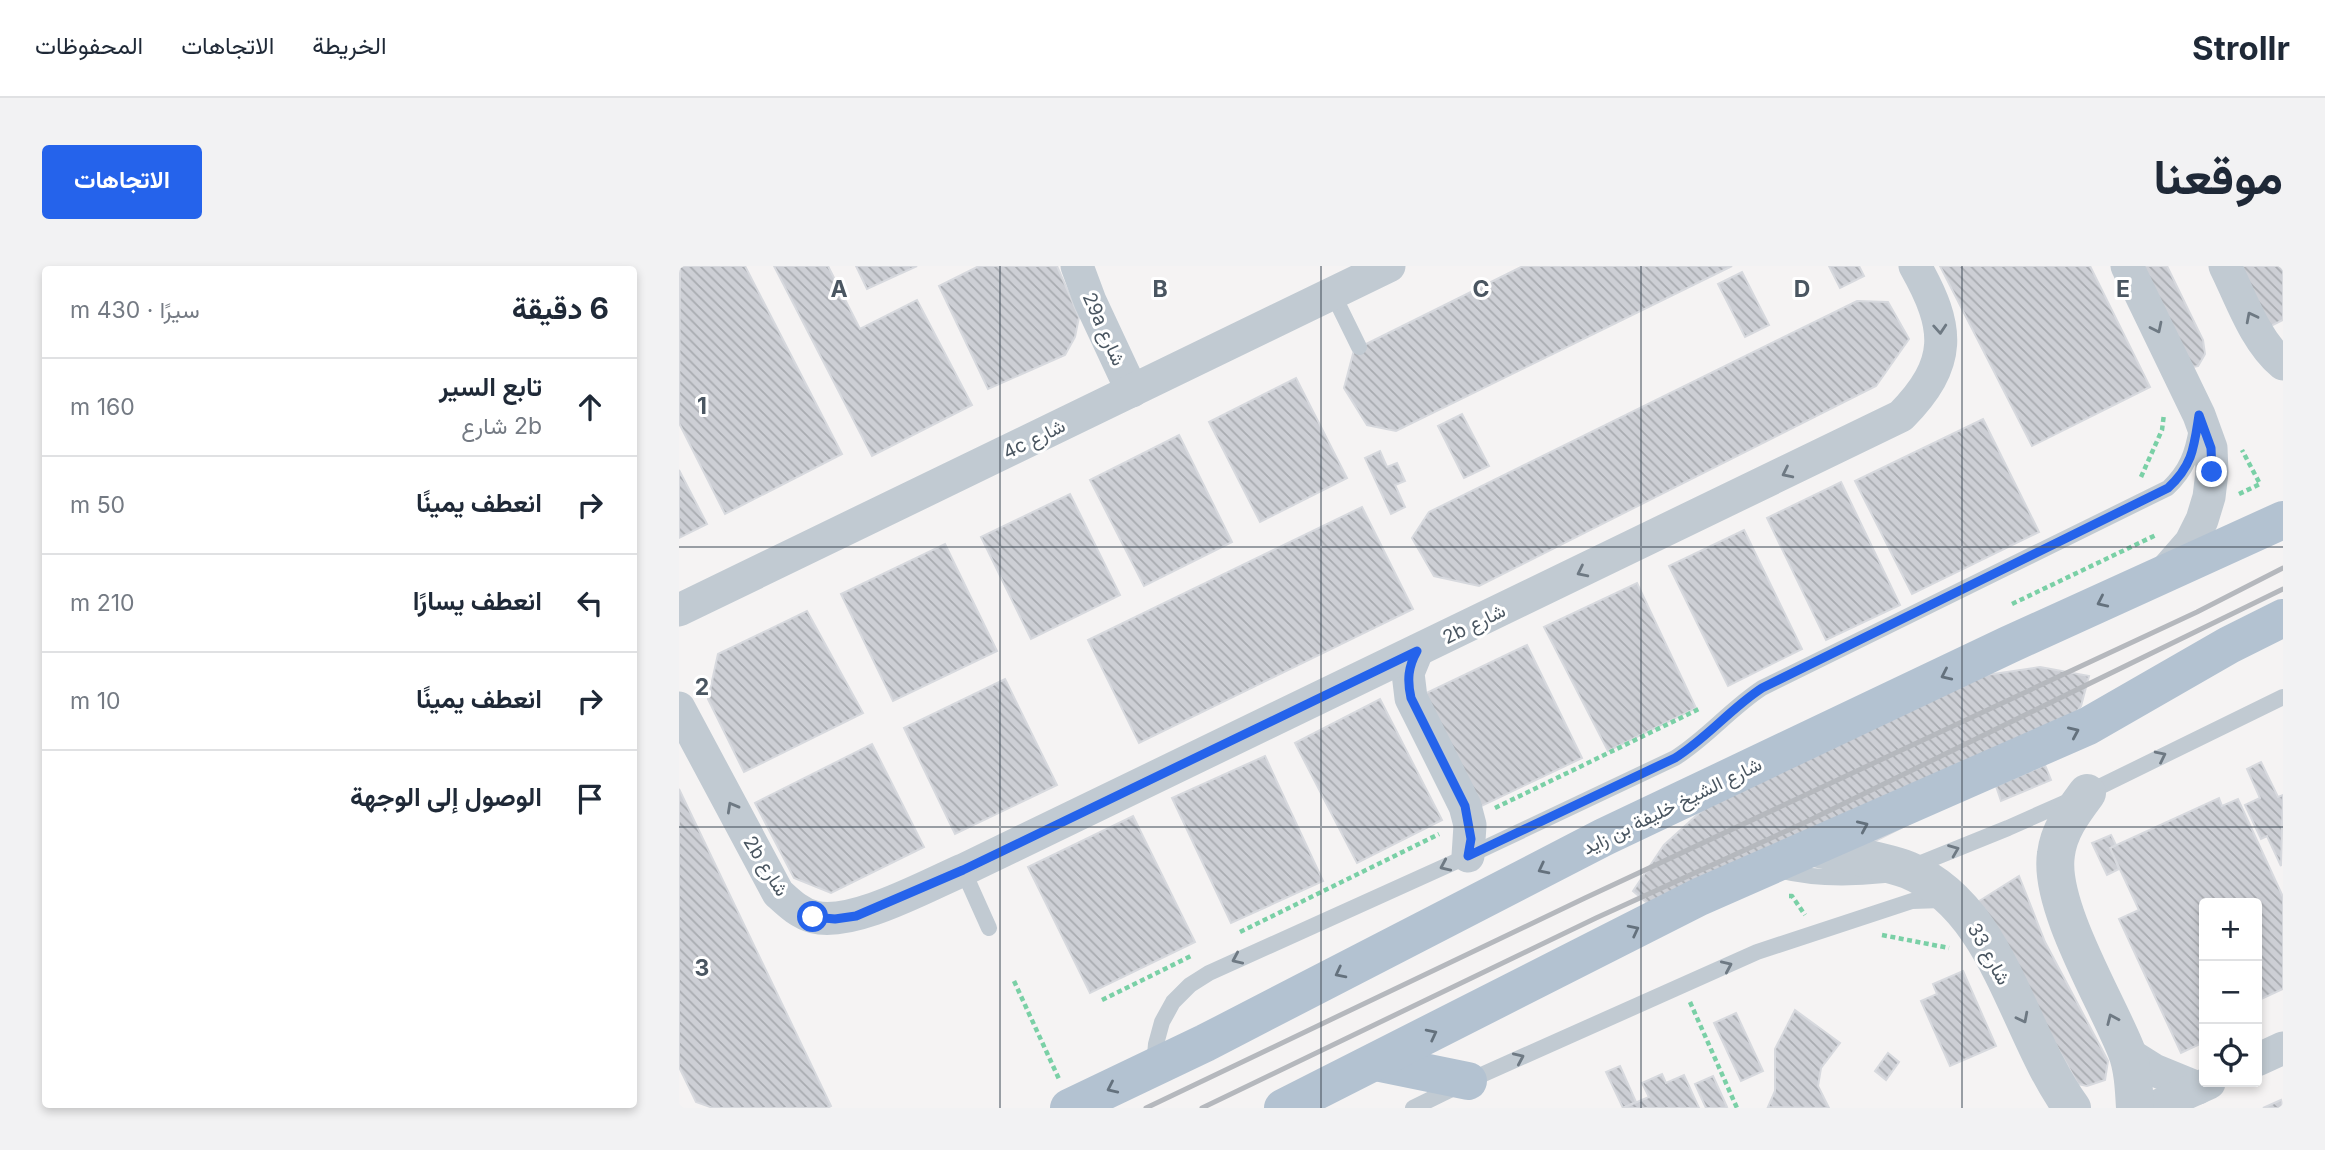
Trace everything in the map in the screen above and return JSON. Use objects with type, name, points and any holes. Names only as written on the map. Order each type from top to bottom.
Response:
[{"type":"main road","name":"شارع الشيخ خليفة بن زايد","points":[[1070,1107],[1154,1068],[1604,837],[2164,573],[2283,520]]},
{"type":"main road","points":[[1283,1108],[1699,897],[2088,726],[2229,645],[2283,618]]},
{"type":"main road","points":[[1375,1062],[1468,1081]]},
{"type":"street","name":"29a شارع","points":[[1077,266],[1090,300],[1142,387]]},
{"type":"street","name":"29a شارع","points":[[1087,266],[1115,310],[1142,387]]},
{"type":"street","name":"4c شارع","points":[[683,614],[1389,266]]},
{"type":"street","name":"2b شارع","points":[[679,708],[778,892],[794,907],[813,917],[835,919],[856,916],[963,870],[1901,416],[1920,397],[1934,373],[1941,346],[1940,318],[1915,266]]},
{"type":"street","points":[[2127,266],[2199,415],[2211,448],[2209,497],[2202,520],[2191,542],[2164,573]]},
{"type":"street","points":[[2225,266],[2260,337],[2274,357],[2283,364]]},
{"type":"street","points":[[1417,651],[1408,673],[1411,698],[1465,806],[1471,839],[1468,856]]},
{"type":"street","points":[[2087,793],[2071,815],[2059,841],[2055,883],[2063,909],[2127,1053],[2136,1108]]},
{"type":"street","name":"شارع 33","points":[[1814,848],[1906,870],[1941,890],[1957,903],[1978,929],[2052,1076],[2072,1108]]},
{"type":"street","points":[[2262,1058],[2283,1048]]},
{"type":"street","points":[[2127,1053],[2196,1092]]},
{"type":"street","points":[[2154,1108],[2196,1092]]},
{"type":"lane","points":[[1333,294],[1359,347]]},
{"type":"lane","points":[[1154,1068],[1156,1044],[1162,1022],[1173,1002],[1189,985],[1228,963],[1468,856],[1675,758],[1696,744],[1738,705],[1762,688],[2168,488],[2187,466],[2193,453],[2199,415]]},
{"type":"lane","points":[[1769,867],[1791,873],[1837,878],[1884,875],[1906,870],[2087,793],[2283,696]]},
{"type":"lane","points":[[963,870],[989,928]]},
{"type":"lane","points":[[1413,1108],[1757,953],[1912,901],[1927,899],[1957,903]]},
{"type":"path","points":[[2135,485],[2141,478],[2162,430],[2165,411]]},
{"type":"path","points":[[2235,496],[2260,484],[2241,449]]},
{"type":"path","points":[[2009,606],[2159,533]]},
{"type":"path","points":[[1239,933],[1710,703]]},
{"type":"path","points":[[1102,1000],[1192,956]]},
{"type":"path","points":[[1014,981],[1070,1107]]},
{"type":"path","points":[[1683,985],[1737,1108]]},
{"type":"building","points":[[680,266],[745,266],[842,454],[725,514],[679,423]]},
{"type":"building","points":[[774,266],[828,266],[860,329],[917,300],[972,405],[872,456]]},
{"type":"building","points":[[856,266],[917,266],[867,289]]},
{"type":"building","points":[[979,266],[1057,266],[1079,317],[1075,337],[1065,355],[988,389],[939,286]]},
{"type":"building","points":[[1523,266],[1732,266],[1396,431],[1367,425],[1344,388],[1354,350]]},
{"type":"building","points":[[1829,266],[1859,266],[1864,276],[1840,288]]},
{"type":"building","points":[[1940,266],[2090,266],[2150,387],[2032,446]]},
{"type":"building","points":[[2133,266],[2167,266],[2203,340],[2205,354],[2198,366],[2193,367]]},
{"type":"building","points":[[2237,266],[2283,266],[2283,320],[2267,328]]},
{"type":"building","points":[[1742,272],[1769,325],[1745,337],[1718,284]]},
{"type":"building","points":[[1857,301],[1888,302],[1909,339],[1876,386],[1479,586],[1434,576],[1412,538],[1429,512]]},
{"type":"building","points":[[1296,378],[1347,478],[1260,522],[1209,422]]},
{"type":"building","points":[[1462,414],[1489,466],[1464,478],[1438,426]]},
{"type":"building","points":[[1983,419],[2039,532],[1912,594],[1855,481]]},
{"type":"building","points":[[1179,435],[1232,542],[1144,586],[1090,480]]},
{"type":"building","points":[[1380,451],[1387,467],[1397,463],[1405,481],[1395,485],[1405,507],[1391,514],[1365,458]]},
{"type":"building","points":[[679,470],[707,524],[679,538]]},
{"type":"building","points":[[1841,482],[1900,605],[1826,640],[1767,518]]},
{"type":"building","points":[[1070,494],[1120,595],[1031,639],[981,537]]},
{"type":"building","points":[[1362,507],[1413,609],[1139,743],[1088,640]]},
{"type":"building","points":[[1744,530],[1802,649],[1728,686],[1669,566]]},
{"type":"building","points":[[945,544],[997,651],[893,701],[841,594]]},
{"type":"building","points":[[1637,583],[1696,708],[1608,751],[1544,627]]},
{"type":"building","points":[[807,611],[863,713],[744,772],[708,699],[718,654]]},
{"type":"building","points":[[1527,645],[1582,758],[1471,811],[1416,698]]},
{"type":"building","points":[[2040,667],[2089,676],[2081,706],[2050,748],[1947,805],[1873,842],[1648,904],[1633,891],[1664,845],[1708,805],[1932,683]]},
{"type":"building","points":[[1005,679],[1057,785],[955,834],[904,728]]},
{"type":"building","points":[[1380,699],[1442,820],[1357,863],[1295,743]]},
{"type":"building","points":[[872,744],[924,847],[831,893],[794,878],[755,803]]},
{"type":"building","points":[[1265,756],[1323,881],[1231,923],[1172,798]]},
{"type":"building","points":[[2261,762],[2278,797],[2283,795],[2281,866],[2267,836],[2261,839],[2245,805],[2260,798],[2247,769]]},
{"type":"building","points":[[2045,765],[2051,780],[2001,801],[1996,786]]},
{"type":"building","points":[[679,789],[831,1106],[827,1108],[713,1108],[696,1102],[679,1067]]},
{"type":"building","points":[[2219,798],[2222,806],[2238,799],[2283,897],[2283,989],[2262,999],[2262,898],[2199,898],[2199,1044],[2181,1053],[2119,919],[2139,910],[2110,848]]},
{"type":"building","points":[[1133,816],[1195,942],[1090,993],[1028,867]]},
{"type":"building","points":[[2111,835],[2116,845],[2110,848],[2119,869],[2107,875],[2092,843]]},
{"type":"building","points":[[2019,876],[2045,942],[2108,1061],[2105,1080],[2087,1086],[2078,1084],[1976,903]]},
{"type":"building","points":[[1963,971],[1996,1046],[1950,1066],[1921,1001],[1937,994],[1933,984]]},
{"type":"building","points":[[1795,1010],[1840,1043],[1821,1068],[1818,1086],[1829,1108],[1768,1107],[1775,1091],[1775,1049]]},
{"type":"building","points":[[1736,1013],[1763,1071],[1741,1081],[1714,1023]]},
{"type":"building","points":[[1888,1053],[1899,1062],[1886,1080],[1875,1071]]},
{"type":"building","points":[[1620,1066],[1636,1102],[1623,1108],[1606,1072]]},
{"type":"building","points":[[1662,1074],[1666,1083],[1684,1075],[1699,1108],[1623,1108],[1649,1097],[1642,1083]]},
{"type":"building","points":[[1713,1076],[1727,1107],[1706,1108],[1695,1084]]},
{"type":"building","points":[[2281,1100],[2283,1108],[2263,1108]]},
{"type":"railway","points":[[1146,1108],[1585,898],[2197,612],[2283,568]]},
{"type":"railway","points":[[1202,1108],[1596,918],[1806,822],[2283,589]]},
{"type":"route","points":[[813,917],[835,919],[856,916],[963,870],[1417,651],[1408,673],[1411,698],[1465,806],[1471,839],[1468,856],[1675,758],[1762,688],[2168,488],[2179,478],[2193,453],[2199,415],[2211,448],[2212,472]]}]
